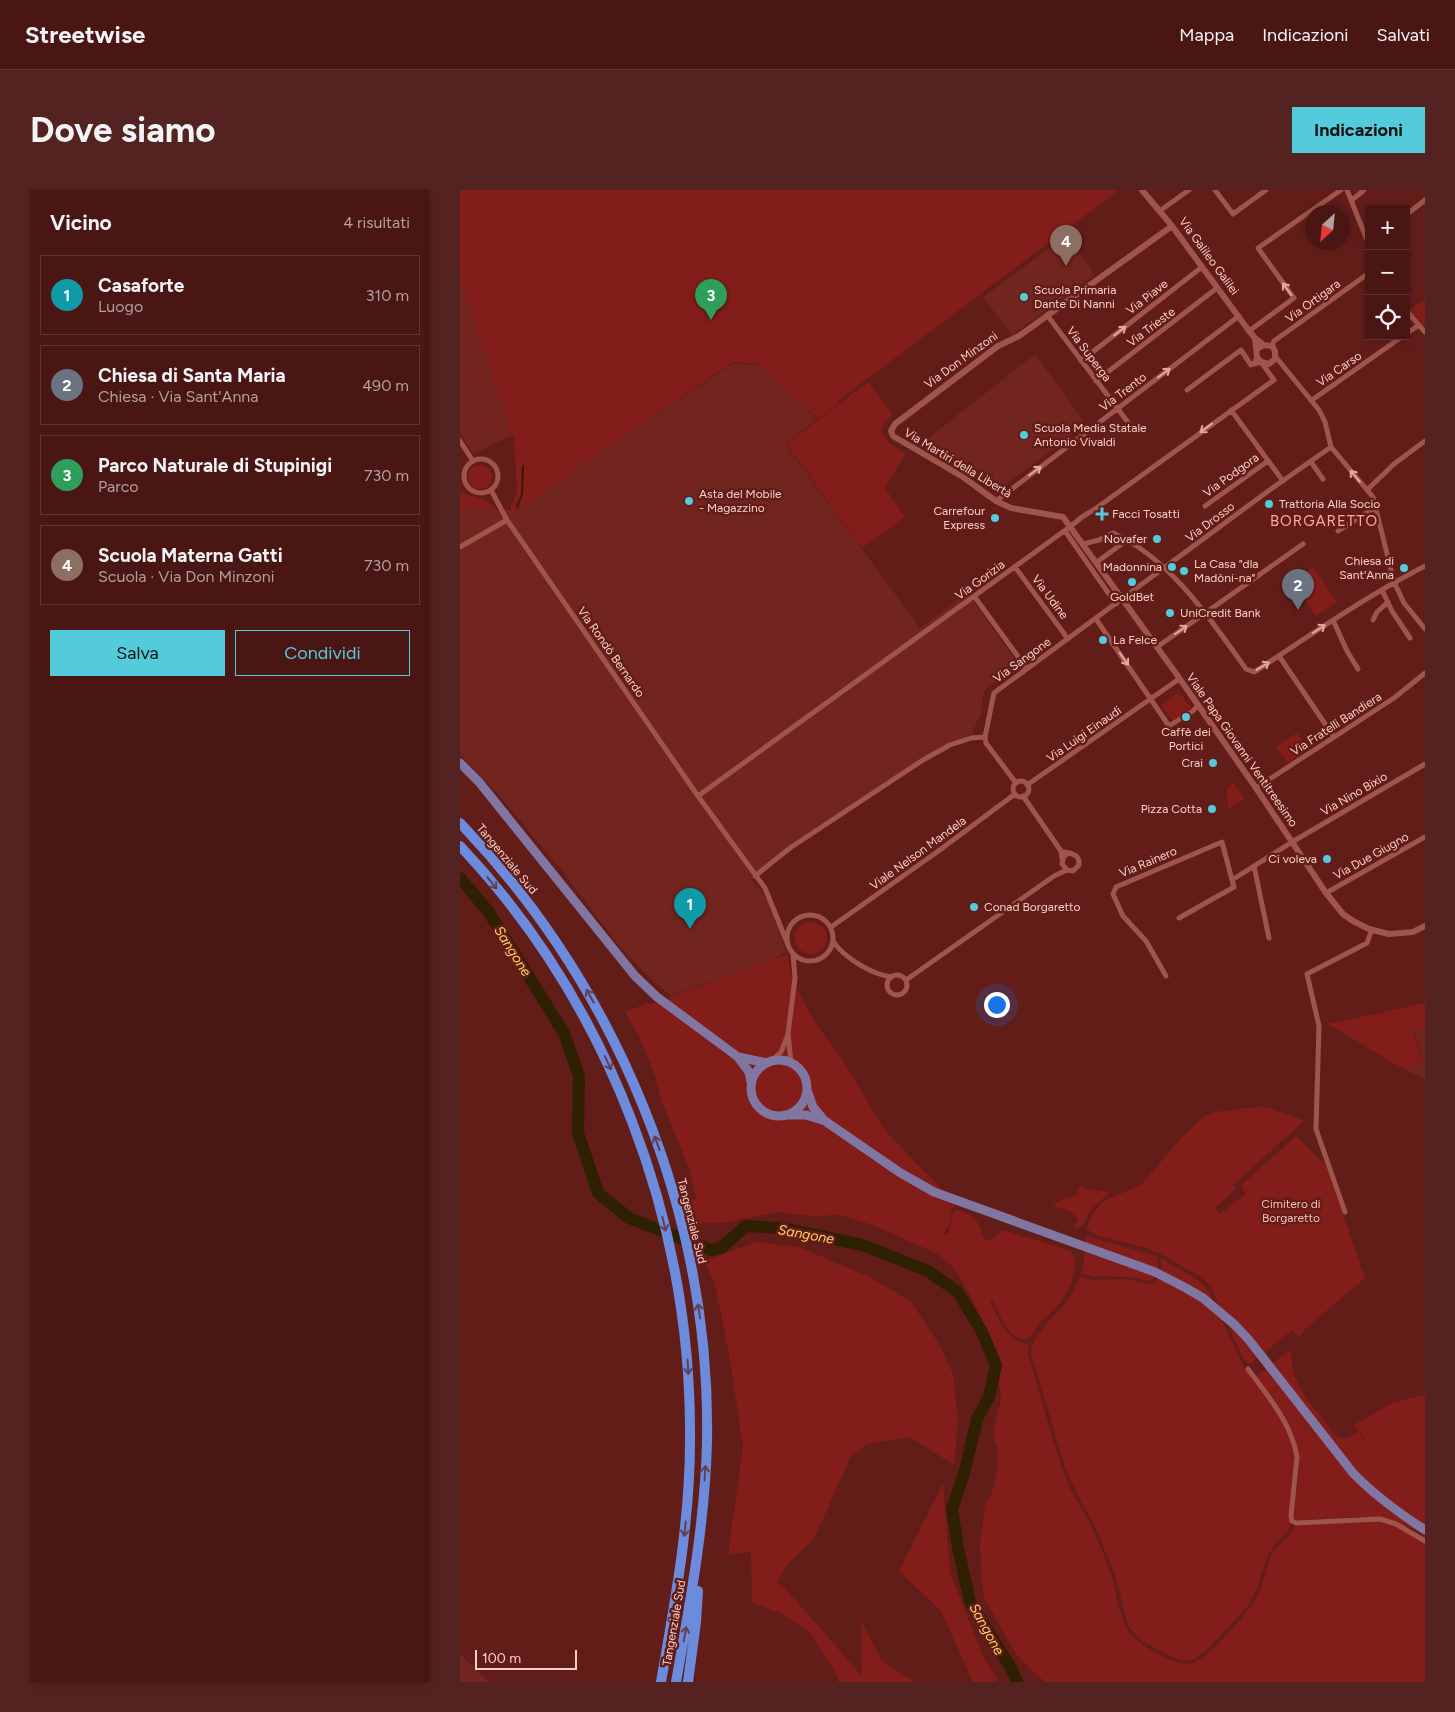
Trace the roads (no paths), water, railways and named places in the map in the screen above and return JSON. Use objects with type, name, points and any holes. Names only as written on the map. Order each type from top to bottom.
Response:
[{"type":"highway","name":"Tangenziale Sud","points":[[460,823],[528,902],[579,976],[606,1024],[645,1108],[672,1190],[699,1314],[706,1398],[707,1442],[700,1536],[676,1682]]},
{"type":"highway","name":"Tangenziale Sud","points":[[460,846],[522,920],[572,995],[608,1064],[640,1142],[653,1182],[674,1267],[681,1300],[687,1351],[690,1442],[684,1534],[661,1682]]},
{"type":"highway","points":[[688,1682],[696,1622],[700,1536]]},
{"type":"main road","points":[[460,763],[479,782],[619,957],[644,985],[657,997],[738,1057],[749,1072],[752,1096],[760,1109],[772,1116],[806,1115],[825,1121]]},
{"type":"main road","points":[[738,1057],[791,1063],[803,1074],[813,1107],[825,1121],[910,1179],[934,1192],[1155,1272],[1203,1298],[1228,1318],[1249,1340],[1363,1483],[1388,1505],[1425,1530]]},
{"type":"main road","points":[[751,1082],[755,1073],[769,1062]]},
{"type":"main road","points":[[787,1115],[803,1103],[807,1090]]},
{"type":"street","name":"Via Galileo Galilei","points":[[1142,190],[1161,210],[1249,331],[1264,345]]},
{"type":"street","points":[[1161,210],[1189,190]]},
{"type":"street","points":[[1216,190],[1233,214],[1266,190]]},
{"type":"street","points":[[1249,331],[1294,298],[1258,248],[1341,190]]},
{"type":"street","points":[[1347,190],[1365,234]]},
{"type":"street","points":[[1352,200],[1364,190]]},
{"type":"street","points":[[1410,211],[1425,200]]},
{"type":"street","name":"Via Don Minzoni","points":[[891,431],[894,424],[998,346],[1019,336],[1048,316],[1172,226]]},
{"type":"street","name":"Via Piave","points":[[1081,361],[1202,267]]},
{"type":"street","name":"Via Ortigara","points":[[1272,346],[1274,341],[1365,276]]},
{"type":"street","name":"Via Trieste","points":[[1096,381],[1217,288]]},
{"type":"street","points":[[1410,315],[1425,332]]},
{"type":"street","name":"Via Superga","points":[[1048,316],[1133,429]]},
{"type":"street","name":"Via Trento","points":[[996,501],[1239,316]]},
{"type":"street","points":[[1410,331],[1419,325]]},
{"type":"street","points":[[1255,338],[1257,361]]},
{"type":"street","name":"Via Carso","points":[[1312,400],[1397,340]]},
{"type":"street","points":[[1257,349],[1264,345],[1272,346],[1282,366],[1312,400],[1325,422],[1331,447],[1373,497],[1394,582],[1404,603],[1425,628]]},
{"type":"street","points":[[1187,390],[1241,350],[1251,365],[1257,361],[1269,364],[1276,356]]},
{"type":"street","name":"Via Gorizia","points":[[698,796],[1065,531],[1082,516],[1095,509],[1274,380],[1257,361]]},
{"type":"street","name":"Via Podgora","points":[[1230,410],[1283,481]]},
{"type":"street","name":"Via Martiri della Libertà","points":[[891,431],[893,436],[963,477],[996,501],[1011,508],[1063,517],[1071,526]]},
{"type":"street","points":[[460,441],[473,461]]},
{"type":"street","points":[[1367,490],[1394,464],[1425,441]]},
{"type":"street","name":"Via Drosso","points":[[1116,604],[1331,447]]},
{"type":"street","points":[[488,460],[497,469],[498,480],[490,490],[482,493],[475,492],[462,481],[466,468],[473,461],[488,460]]},
{"type":"street","name":"Via Podgora","points":[[1205,506],[1268,461]]},
{"type":"street","points":[[1311,462],[1323,479]]},
{"type":"street","name":"Via Rondò Bernardo","points":[[490,490],[507,520],[698,796],[765,888],[788,945]]},
{"type":"street","points":[[1338,531],[1376,507]]},
{"type":"street","points":[[460,547],[507,520]]},
{"type":"street","name":"Viale Papa Giovanni Ventitreesimo","points":[[1071,526],[1256,788],[1326,893],[1343,914],[1372,930],[1389,934],[1413,932],[1425,926]]},
{"type":"street","points":[[1065,531],[1116,604]]},
{"type":"street","points":[[1083,544],[1099,540],[1113,533],[1127,540],[1165,568],[1206,613],[1246,669],[1254,672],[1394,582],[1425,566]]},
{"type":"street","points":[[1097,562],[1127,540]]},
{"type":"street","points":[[1157,647],[1303,544]]},
{"type":"street","name":"Via Udine","points":[[1015,567],[1068,639]]},
{"type":"street","points":[[1382,590],[1410,638]]},
{"type":"street","points":[[974,596],[1027,669]]},
{"type":"street","points":[[1373,620],[1377,612],[1388,602]]},
{"type":"street","name":"Via Sangone","points":[[985,737],[994,693],[1116,604]]},
{"type":"street","points":[[1096,619],[1169,726],[1193,711],[1198,705]]},
{"type":"street","points":[[1333,620],[1347,651],[1358,669]]},
{"type":"street","points":[[1279,656],[1334,737]]},
{"type":"street","name":"Via Fratelli Bandiera","points":[[1256,788],[1394,698],[1425,673]]},
{"type":"street","name":"Via Luigi Einaudi","points":[[1027,785],[1179,679]]},
{"type":"street","points":[[755,876],[790,848],[923,760],[950,745],[971,738],[985,737],[989,749],[1016,784]]},
{"type":"street","name":"Via Nino Bixio","points":[[1292,842],[1425,764]]},
{"type":"street","points":[[1023,796],[1027,793],[1027,785],[1022,782],[1016,784],[1013,790],[1015,794],[1023,796],[1061,851],[1062,861],[1067,870]]},
{"type":"street","name":"Viale Nelson Mandela","points":[[830,927],[937,852],[1015,794]]},
{"type":"street","name":"Via Due Giugno","points":[[1326,893],[1425,837]]},
{"type":"street","name":"Via Rainero","points":[[1166,976],[1146,941],[1122,916],[1113,894],[1116,887],[1222,842],[1232,880]]},
{"type":"street","points":[[1179,918],[1234,887],[1232,880],[1292,842]]},
{"type":"street","points":[[906,980],[1054,876],[1067,870],[1076,870],[1080,862],[1077,856],[1061,851]]},
{"type":"street","points":[[1054,876],[1069,853]]},
{"type":"street","points":[[1254,866],[1269,938]]},
{"type":"street","points":[[813,915],[820,917],[830,927],[833,941],[827,954],[815,961],[801,960],[788,945],[787,934],[798,918],[813,915]]},
{"type":"street","points":[[1345,1212],[1316,1130],[1319,1026],[1307,974],[1368,943],[1372,930]]},
{"type":"street","points":[[833,941],[844,954],[878,974],[892,977],[898,975],[906,980]]},
{"type":"street","points":[[791,1063],[788,1034],[795,978],[794,954]]},
{"type":"street","points":[[892,977],[888,982],[888,988],[895,994],[901,994],[906,989],[906,980]]},
{"type":"street","points":[[769,1062],[780,1052],[788,1034]]},
{"type":"street","points":[[1248,1369],[1276,1407],[1290,1432],[1296,1448],[1292,1521],[1380,1519],[1396,1524],[1425,1541]]},
{"type":"waterway","points":[[517,507],[522,494],[523,466]]},
{"type":"waterway","name":"Sangone","points":[[460,878],[488,911],[564,1033],[579,1076],[578,1133],[598,1193],[629,1218],[711,1250],[721,1248],[746,1226],[781,1228],[863,1245],[928,1271],[958,1292],[982,1332],[996,1365],[989,1397],[977,1419],[965,1470],[952,1509],[958,1548],[970,1602],[1012,1670],[1017,1682]]},
{"type":"place","name":"Scuola Materna Gatti","points":[[1066,266]]},
{"type":"place","name":"Scuola Primaria Dante Di Nanni","points":[[1024,297]]},
{"type":"place","name":"Parco Naturale di Stupinigi","points":[[711,320]]},
{"type":"place","name":"Scuola Media Statale Antonio Vivaldi","points":[[1024,435]]},
{"type":"place","name":"Asta del Mobile - Magazzino","points":[[689,501]]},
{"type":"place","name":"Trattoria Alla Socio","points":[[1269,504]]},
{"type":"place","name":"Facci Tosatti","points":[[1102,514]]},
{"type":"place","name":"Carrefour Express","points":[[995,518]]},
{"type":"place","name":"Novafer","points":[[1157,539]]},
{"type":"place","name":"Madonnina","points":[[1172,567]]},
{"type":"place","name":"Chiesa di Sant'Anna","points":[[1404,568]]},
{"type":"place","name":"La Casa \"dla Madòni-na\"","points":[[1184,571]]},
{"type":"place","name":"GoldBet","points":[[1132,582]]},
{"type":"place","name":"Chiesa di Santa Maria","points":[[1298,610]]},
{"type":"place","name":"UniCredit Bank","points":[[1170,613]]},
{"type":"place","name":"La Felce","points":[[1103,640]]},
{"type":"place","name":"Caffè dei Portici","points":[[1186,717]]},
{"type":"place","name":"Crai","points":[[1213,763]]},
{"type":"place","name":"Pizza Cotta","points":[[1212,809]]},
{"type":"place","name":"Ci voleva","points":[[1327,859]]},
{"type":"place","name":"Conad Borgaretto","points":[[974,907]]},
{"type":"place","name":"Casaforte","points":[[690,929]]},
{"type":"district","name":"BORGARETTO","points":[[1324,521]]},
{"type":"park label","name":"Cimitero di Borgaretto","points":[[1291,1211]]}]
